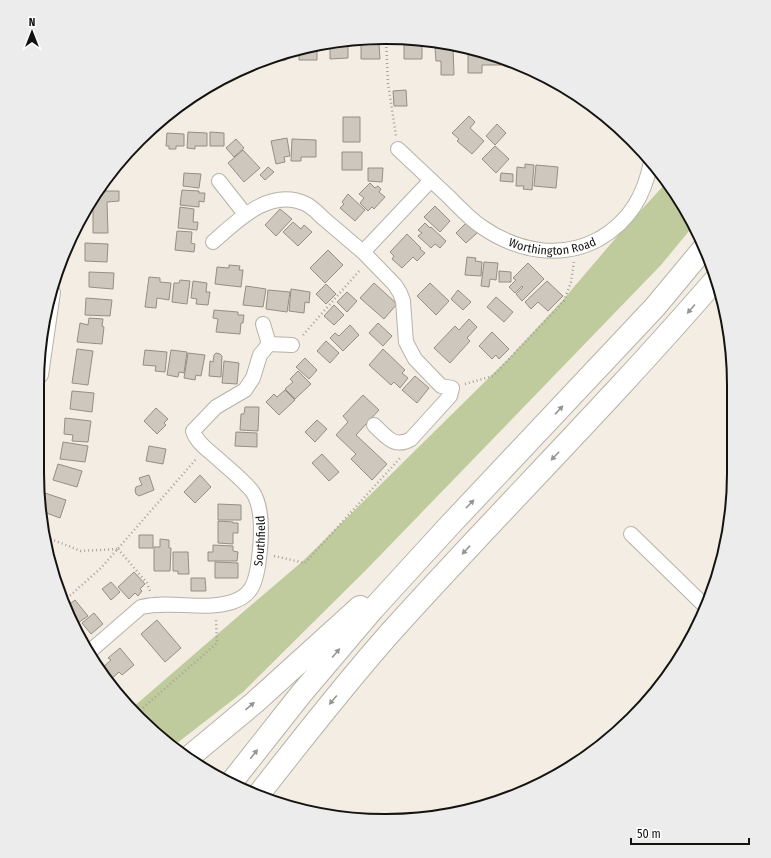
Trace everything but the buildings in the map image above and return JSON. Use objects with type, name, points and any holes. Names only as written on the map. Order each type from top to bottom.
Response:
[{"type":"highway","points":[[234,779],[301,694],[373,609],[655,307],[700,253]]},
{"type":"highway","points":[[262,791],[314,723],[389,634],[466,549],[566,445],[674,328],[711,284]]},
{"type":"highway","points":[[193,754],[254,703],[448,527]]},
{"type":"street","name":"Worthington Road","points":[[398,149],[480,226],[512,244],[529,249],[550,252],[571,249],[594,242],[609,233],[621,223],[633,207],[641,194],[648,178],[650,170]]},
{"type":"street","points":[[366,255],[431,180]]},
{"type":"street","points":[[219,182],[245,214]]},
{"type":"street","points":[[213,242],[245,214],[261,205],[277,200],[292,199],[308,204],[366,255],[395,286],[403,301],[406,342],[415,359],[441,386],[452,388],[450,396],[406,442],[393,442],[374,425]]},
{"type":"street","points":[[263,324],[269,344],[292,346]]},
{"type":"street","name":"Southfield","points":[[93,648],[141,607],[152,605],[216,605],[231,603],[248,594],[253,586],[260,553],[260,513],[257,501],[252,492],[194,436],[192,431],[216,407],[245,390],[252,378],[260,355],[269,344]]},
{"type":"street","points":[[631,534],[701,602]]},
{"type":"path","points":[[386,44],[388,83],[398,149]]},
{"type":"path","points":[[292,346],[366,255]]},
{"type":"path","points":[[68,598],[102,568],[206,448]]},
{"type":"path","points":[[51,539],[81,551],[118,549]]},
{"type":"path","points":[[118,549],[147,583],[152,595],[152,605]]},
{"type":"path","points":[[140,710],[217,643],[216,605]]},
{"type":"green space","points":[[662,187],[690,230],[661,265],[367,569],[243,692],[178,743],[144,714],[136,705],[304,560],[509,358],[562,301],[620,233]]}]
